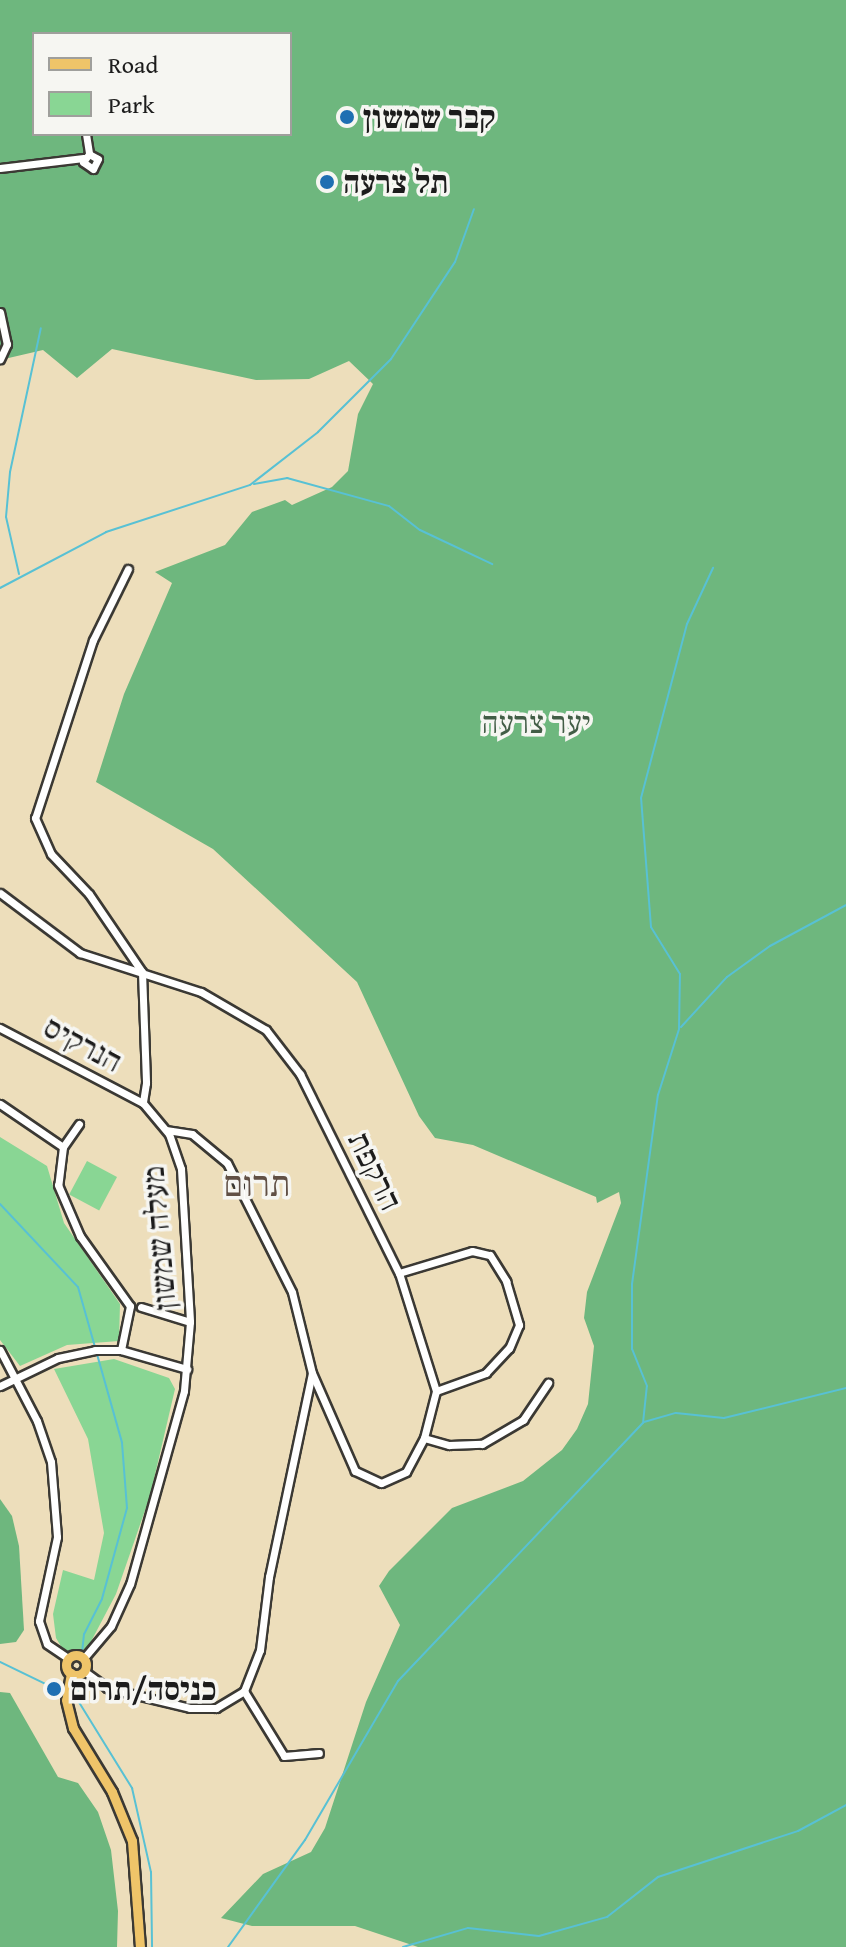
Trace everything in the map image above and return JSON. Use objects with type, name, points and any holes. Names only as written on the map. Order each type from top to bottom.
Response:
[{"type":"main road","points":[[71,1673],[84,1671],[84,1658],[68,1658],[71,1673],[65,1689],[73,1728],[112,1792],[132,1841],[140,1947]]},
{"type":"street","points":[[0,168],[86,156],[86,136]]},
{"type":"street","points":[[0,312],[7,344],[0,359]]},
{"type":"street","points":[[128,569],[93,640],[35,818],[51,854],[89,894],[142,972],[143,1103]]},
{"type":"street","name":"הרקפת","points":[[0,893],[80,953],[201,992],[266,1030],[300,1074],[399,1273],[436,1391]]},
{"type":"street","name":"הנרקיס","points":[[0,1028],[143,1103]]},
{"type":"street","name":"מעלה שמשון","points":[[84,1658],[111,1626],[142,1551],[175,1434],[187,1369],[190,1322],[181,1169],[167,1130],[143,1103]]},
{"type":"street","points":[[0,1104],[63,1147]]},
{"type":"street","points":[[79,1124],[63,1147],[58,1167],[62,1202],[130,1306],[121,1350]]},
{"type":"street","points":[[167,1130],[192,1134],[227,1163],[292,1292],[312,1373],[355,1471],[363,1479],[394,1481],[406,1472],[424,1438],[436,1391],[486,1373],[509,1348],[519,1325],[506,1281],[490,1255],[472,1251],[399,1273]]},
{"type":"street","points":[[141,1307],[190,1322]]},
{"type":"street","points":[[0,1350],[45,1442],[58,1503],[42,1634],[55,1653],[68,1658]]},
{"type":"street","points":[[0,1386],[74,1353],[121,1350],[187,1369]]},
{"type":"street","points":[[84,1671],[107,1688],[190,1708],[216,1708],[244,1691],[260,1650],[269,1577],[312,1373]]},
{"type":"street","points":[[424,1438],[449,1445],[482,1444],[523,1420],[548,1383]]},
{"type":"street","points":[[244,1691],[284,1756],[319,1753]]},
{"type":"green space","name":"יער צרעה","points":[[0,0],[846,0],[846,1947],[418,1947],[355,1926],[252,1926],[221,1918],[263,1874],[311,1852],[325,1828],[366,1702],[400,1625],[379,1586],[389,1571],[452,1508],[523,1481],[562,1450],[577,1429],[588,1404],[594,1346],[584,1318],[587,1292],[621,1203],[619,1192],[597,1203],[596,1197],[473,1145],[435,1138],[419,1116],[357,982],[213,849],[96,782],[124,694],[172,583],[155,572],[225,545],[252,512],[285,500],[292,505],[332,487],[348,471],[358,414],[373,384],[349,361],[309,379],[256,380],[112,349],[77,378],[43,350],[0,360]]},
{"type":"green space","points":[[0,1137],[47,1166],[64,1223],[120,1304],[119,1341],[67,1345],[20,1366],[0,1340]]},
{"type":"green space","points":[[87,1161],[117,1177],[99,1211],[69,1195]]},
{"type":"green space","points":[[114,1359],[169,1378],[175,1389],[150,1496],[116,1594],[86,1651],[65,1653],[56,1638],[53,1614],[63,1570],[94,1580],[104,1533],[88,1439],[54,1369]]},
{"type":"green space","points":[[0,1499],[12,1516],[19,1546],[24,1630],[16,1642],[0,1644]]},
{"type":"green space","points":[[0,1692],[10,1693],[58,1777],[78,1783],[98,1812],[111,1850],[118,1911],[117,1947],[0,1947]]},
{"type":"waterway","points":[[0,588],[106,532],[250,485],[318,432],[391,359],[455,262],[474,209]]},
{"type":"waterway","points":[[19,574],[6,517],[10,472],[41,328]]},
{"type":"waterway","points":[[254,484],[287,478],[389,506],[420,530],[492,564]]},
{"type":"waterway","points":[[228,1947],[305,1840],[398,1681],[643,1423],[647,1386],[632,1349],[632,1284],[658,1095],[679,1029],[680,974],[651,927],[641,798],[687,624],[713,568]]},
{"type":"waterway","points":[[681,1027],[727,977],[770,946],[846,905]]},
{"type":"waterway","points":[[0,1204],[78,1287],[122,1443],[127,1508],[102,1599],[84,1634],[77,1699],[132,1788],[151,1872],[152,1947]]},
{"type":"waterway","points":[[644,1422],[676,1413],[724,1418],[846,1388]]},
{"type":"waterway","points":[[0,1662],[64,1693]]},
{"type":"waterway","points":[[403,1947],[468,1928],[539,1936],[607,1917],[658,1877],[798,1831],[846,1805]]},
{"type":"place","name":"קבר שמשון","points":[[347,117]]},
{"type":"place","name":"תל צרעה","points":[[327,182]]},
{"type":"place","name":"כניסה/תרום","points":[[54,1689]]},
{"type":"district","name":"תרום","points":[[257,1183]]}]
